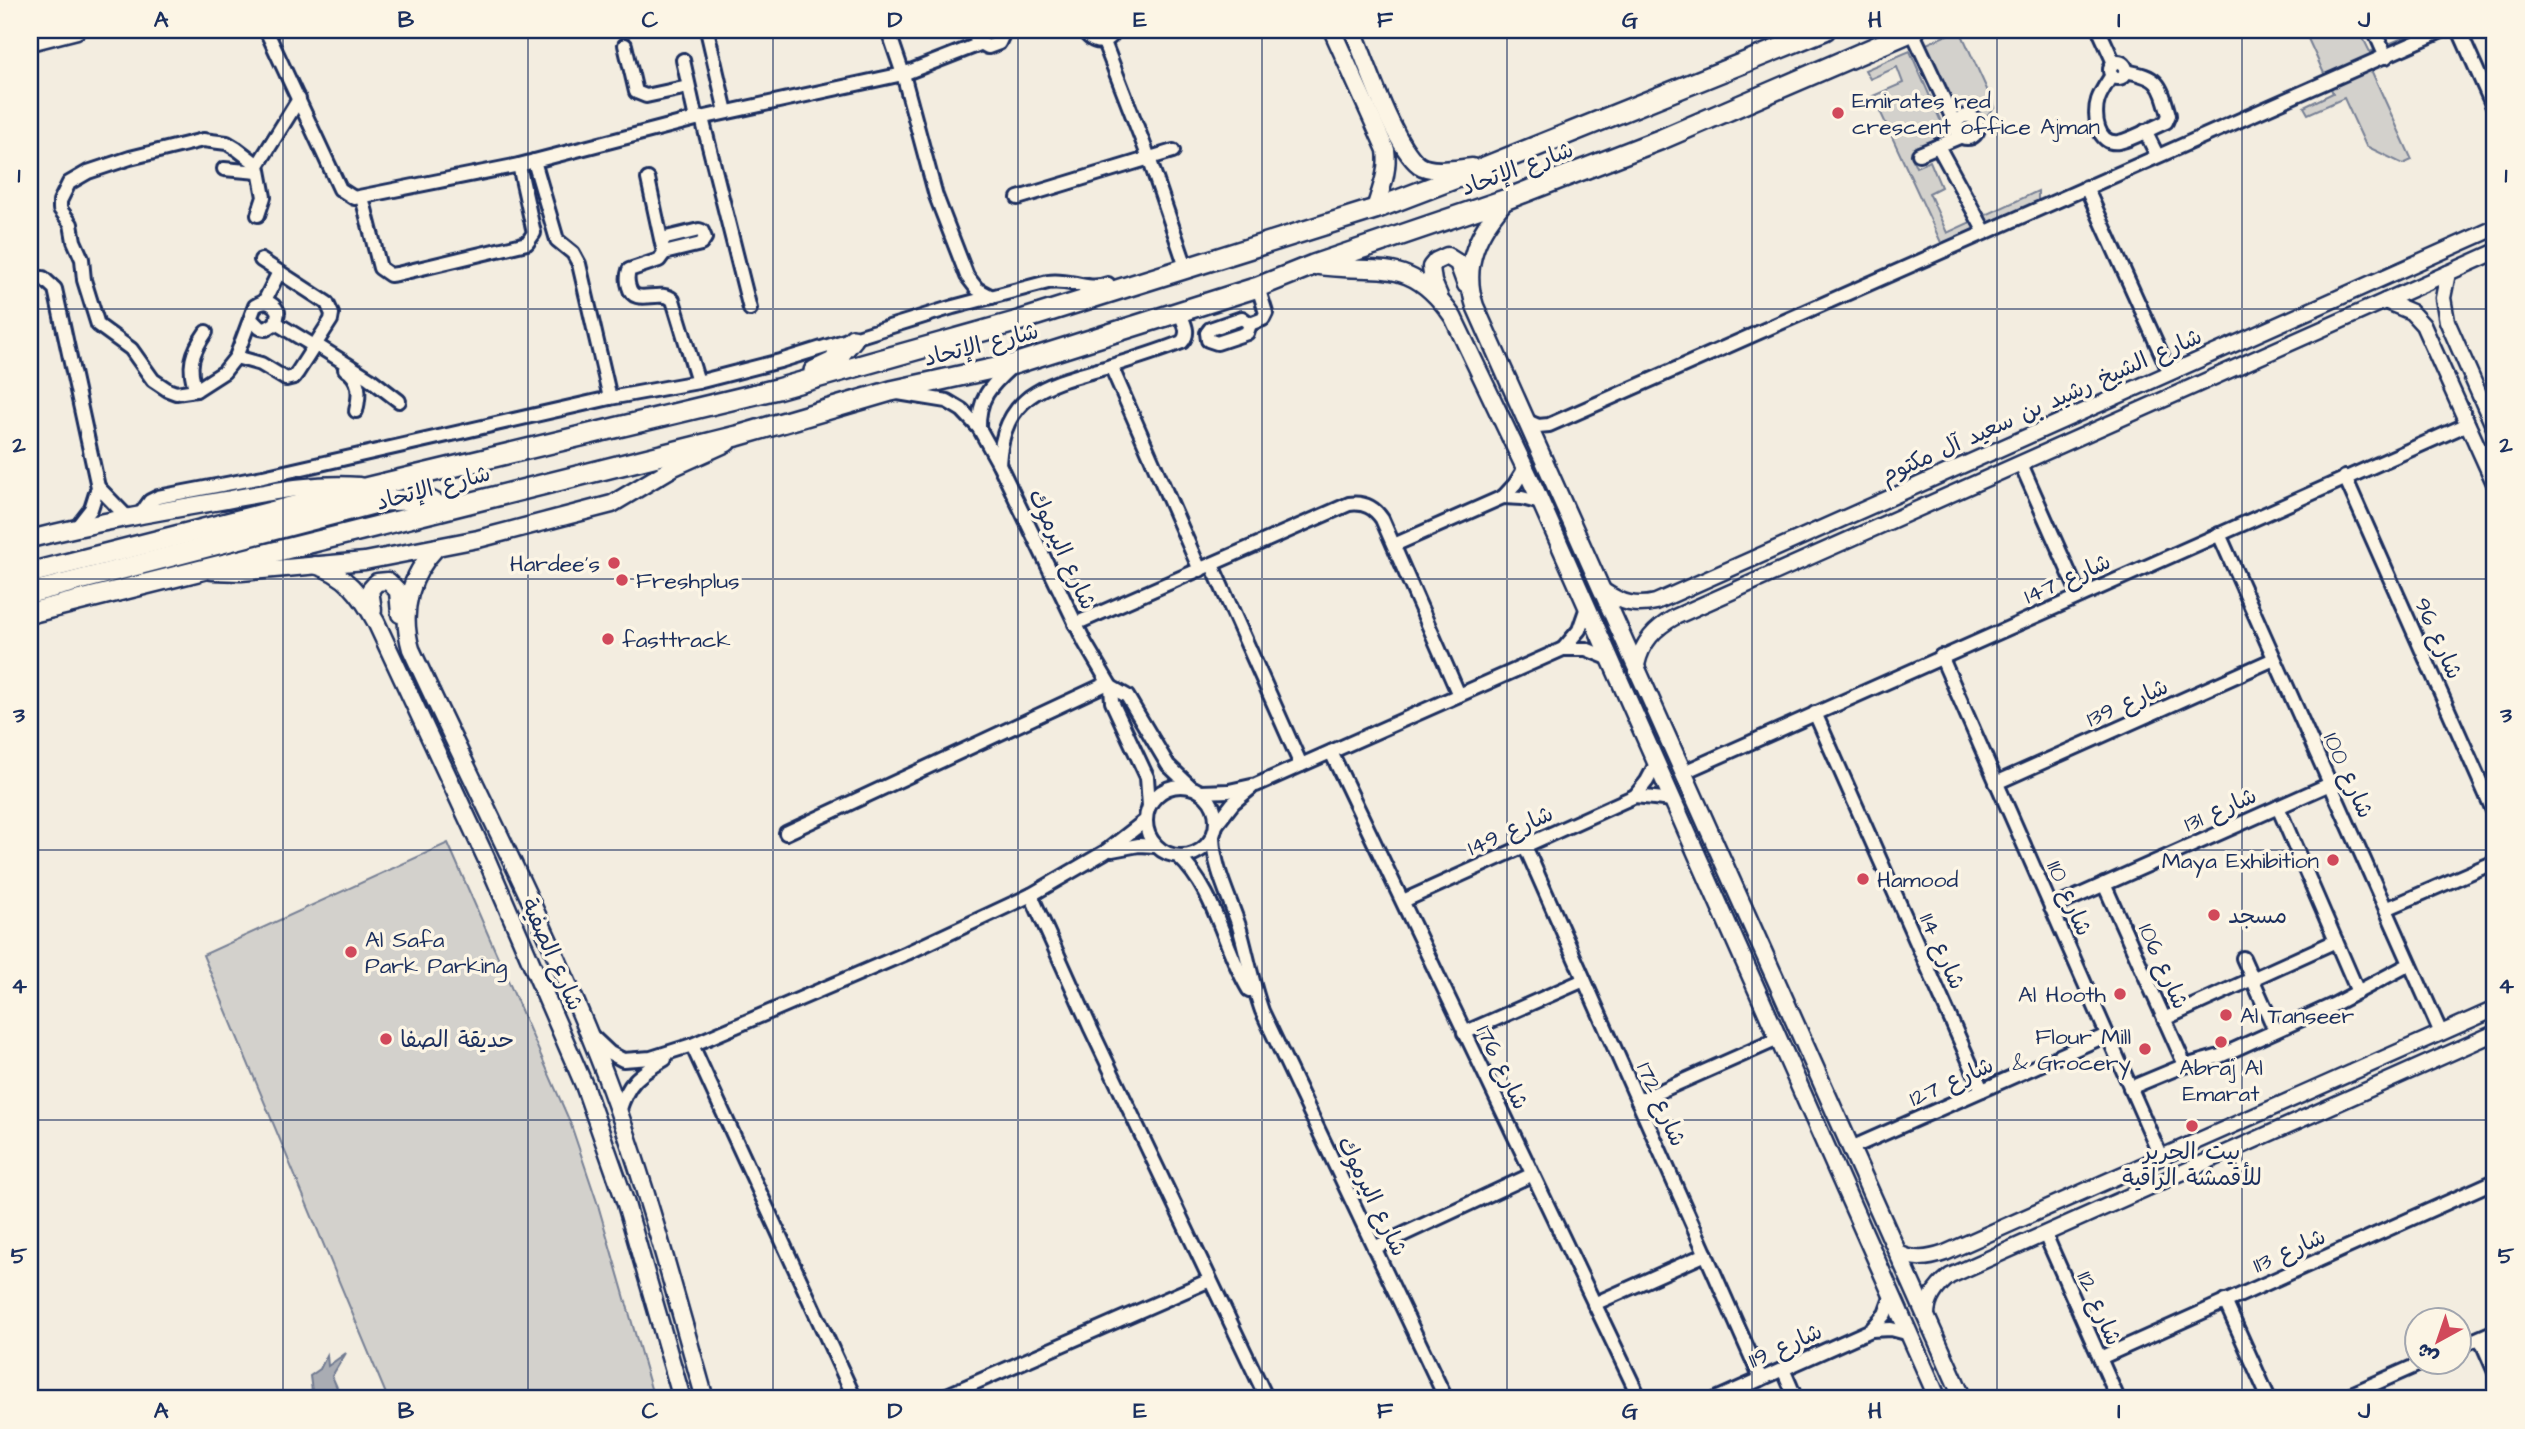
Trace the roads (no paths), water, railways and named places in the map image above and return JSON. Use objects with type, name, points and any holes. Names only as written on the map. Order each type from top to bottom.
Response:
[{"type":"highway","name":"شارع الإتحاد","points":[[30,573],[369,487],[778,390],[945,343],[1375,209],[1825,30]]},
{"type":"highway","name":"شارع الإتحاد","points":[[30,613],[737,436],[891,391],[1014,364],[1258,287],[1313,265],[1507,199],[1662,139],[1913,30]]},
{"type":"highway","points":[[778,390],[788,379],[825,367],[853,339]]},
{"type":"highway","points":[[30,593],[384,501],[426,499],[444,508]]},
{"type":"main road","points":[[30,42],[77,30]]},
{"type":"main road","points":[[1332,30],[1386,150],[1386,172],[1375,209]]},
{"type":"main road","points":[[1353,30],[1391,122],[1410,155],[1421,166],[1434,169],[1485,167]]},
{"type":"main road","points":[[1472,296],[1470,265],[1477,239],[1507,199]]},
{"type":"main road","points":[[1938,1399],[1541,503],[1462,334],[1440,299],[1433,282],[1431,267],[1436,261],[1447,257],[1458,263],[1963,1399]]},
{"type":"main road","points":[[1313,265],[1333,269],[1383,268],[1421,282],[1440,299]]},
{"type":"main road","points":[[206,570],[241,572],[365,561],[478,539],[612,504],[674,467],[713,451],[737,436]]},
{"type":"main road","points":[[30,539],[133,516],[302,487],[369,487]]},
{"type":"main road","name":"شارع الصفية","points":[[437,547],[426,558],[413,580],[409,593],[406,633],[496,827],[587,1032],[619,1112],[650,1208],[705,1399]]},
{"type":"main road","name":"شارع الصفية","points":[[315,565],[327,568],[346,579],[361,596],[376,622],[486,858],[584,1085],[626,1204],[682,1399]]},
{"type":"main road","points":[[376,622],[370,603],[370,590],[377,582],[388,582],[398,591],[400,614],[406,633]]},
{"type":"main road","points":[[1673,800],[1684,799],[1693,792]]},
{"type":"main road","points":[[1816,1124],[1817,1118],[1826,1111],[1836,1115]]},
{"type":"street","points":[[266,30],[340,189],[354,198],[519,165],[699,118],[903,74],[980,44]]},
{"type":"street","points":[[707,30],[726,112]]},
{"type":"street","points":[[888,30],[903,74],[936,196],[967,276],[977,289],[992,297]]},
{"type":"street","points":[[973,30],[974,37],[980,44],[988,47],[1002,40],[1005,31],[1019,30]]},
{"type":"street","points":[[1084,30],[1091,40],[1104,42],[1115,30]]},
{"type":"street","points":[[1913,30],[1957,123],[1957,131],[1966,138],[1978,131],[1977,122],[1969,117],[1960,119],[1957,123]]},
{"type":"street","points":[[2099,30],[2118,78],[2125,71],[2154,79],[2168,112],[2165,122],[2116,142],[2105,139],[2097,119],[2097,103],[2113,69]]},
{"type":"street","points":[[2374,30],[2386,57]]},
{"type":"street","points":[[1527,421],[1538,426],[1549,425],[2444,30]]},
{"type":"street","points":[[2459,30],[2495,111]]},
{"type":"street","points":[[1104,42],[1149,158],[1186,267]]},
{"type":"street","points":[[625,45],[639,95],[646,96],[688,86]]},
{"type":"street","points":[[682,60],[750,309]]},
{"type":"street","points":[[258,169],[299,99]]},
{"type":"street","points":[[2145,131],[2157,155]]},
{"type":"street","points":[[1919,154],[1962,136]]},
{"type":"street","points":[[251,319],[254,325],[266,330],[276,323],[278,318],[275,306],[264,302],[252,310],[236,357],[217,378],[196,390],[176,393],[160,386],[131,349],[98,325],[71,224],[60,209],[60,201],[69,183],[88,172],[191,142],[215,141],[237,149],[258,169],[264,197],[258,215]]},
{"type":"street","points":[[1938,146],[1985,232]]},
{"type":"street","points":[[1018,198],[1173,151]]},
{"type":"street","points":[[534,161],[557,240],[573,253],[579,264],[610,398]]},
{"type":"street","points":[[362,197],[380,268],[390,275],[397,274],[527,243],[534,233],[519,165]]},
{"type":"street","points":[[224,169],[258,169]]},
{"type":"street","points":[[648,179],[664,253],[659,261],[629,270],[629,288],[638,297],[663,294],[673,300],[698,382]]},
{"type":"street","points":[[2086,187],[2171,373]]},
{"type":"street","name":"شارع الشيخ رشيد بن سعيد آل مكتوم","points":[[1604,591],[1618,600],[1637,605],[1657,602],[2495,228]]},
{"type":"street","points":[[662,239],[699,230],[705,238],[701,244],[664,253]]},
{"type":"street","name":"شارع الشيخ رشيد بن سعيد آل مكتوم","points":[[1637,665],[1639,653],[1654,631],[1688,611],[2495,253]]},
{"type":"street","points":[[236,357],[253,361],[290,379],[297,373],[331,320],[331,308],[261,260]]},
{"type":"street","points":[[264,302],[279,272]]},
{"type":"street","points":[[2448,274],[2443,298],[2444,309],[2465,364],[2493,420]]},
{"type":"street","points":[[953,307],[963,293],[967,276]]},
{"type":"street","points":[[97,487],[133,516],[158,497],[263,477],[610,398],[698,382],[853,339],[953,307],[1058,280],[1092,288],[1134,278],[1150,279]]},
{"type":"street","points":[[30,281],[50,292],[58,309],[97,487],[91,509],[77,527]]},
{"type":"street","points":[[1185,338],[1196,340],[1207,337],[1210,329],[1238,319],[1246,319],[1251,324],[1263,319],[1266,313],[1258,287]]},
{"type":"street","points":[[2385,302],[2410,312],[2423,325],[2495,485]]},
{"type":"street","points":[[999,464],[1006,428],[1027,398],[1048,385],[1177,344],[1185,338],[1187,330],[1179,311]]},
{"type":"street","points":[[276,323],[399,401]]},
{"type":"street","points":[[196,390],[190,369],[192,357],[206,332]]},
{"type":"street","points":[[2252,336],[2249,347],[2251,352],[2261,357]]},
{"type":"street","points":[[2231,345],[2241,351],[2241,365]]},
{"type":"street","points":[[2445,372],[2447,362],[2451,359],[2456,358],[2465,364]]},
{"type":"street","points":[[979,428],[981,402],[992,385],[1014,364]]},
{"type":"street","points":[[1111,366],[1301,765]]},
{"type":"street","points":[[356,411],[358,376]]},
{"type":"street","name":"شارع اليرموك","points":[[891,391],[947,401],[962,410],[979,428],[999,464],[1075,624],[1110,685],[1112,702],[1147,777],[1149,806]]},
{"type":"street","name":"شارع 147","points":[[1684,772],[2468,424]]},
{"type":"street","points":[[1538,445],[1542,433],[1549,425]]},
{"type":"street","points":[[2021,464],[2079,595]]},
{"type":"street","points":[[1394,545],[1503,497],[1525,468]]},
{"type":"street","name":"شارع 96","points":[[2345,477],[2495,815]]},
{"type":"street","points":[[1503,497],[1541,503]]},
{"type":"street","points":[[1075,624],[1349,504],[1357,503],[1372,507],[1378,512],[1459,695]]},
{"type":"street","name":"شارع 100","points":[[2219,534],[2441,1033]]},
{"type":"street","points":[[1680,591],[1677,601],[1679,606],[1688,611]]},
{"type":"street","points":[[1563,649],[1579,631],[1587,607]]},
{"type":"street","points":[[1255,785],[1233,803],[1199,852],[1178,856],[1166,853],[1156,846],[1147,830],[1149,806],[1162,791],[1171,787],[1229,791],[1255,785],[1563,649],[1586,649],[1608,658]]},
{"type":"street","name":"شارع 110","points":[[1941,656],[2161,1157]]},
{"type":"street","name":"شارع 139","points":[[1996,783],[2274,659]]},
{"type":"street","points":[[786,833],[1110,685]]},
{"type":"street","name":"شارع اليرموك","points":[[1110,685],[1127,696],[1168,765],[1196,789]]},
{"type":"street","name":"شارع 114","points":[[1815,713],[1982,1090]]},
{"type":"street","name":"شارع 176","points":[[1331,752],[1640,1399]]},
{"type":"street","points":[[1635,796],[1656,764]]},
{"type":"street","name":"شارع 131","points":[[2051,908],[2330,784]]},
{"type":"street","points":[[1196,789],[1213,807],[1214,831]]},
{"type":"street","points":[[1635,796],[1673,800]]},
{"type":"street","name":"شارع 149","points":[[1403,901],[1635,796]]},
{"type":"street","points":[[2278,807],[2358,992]]},
{"type":"street","points":[[619,1112],[626,1092],[639,1074],[687,1047],[907,953],[1031,895],[1105,852],[1146,820]]},
{"type":"street","name":"شارع اليرموك","points":[[1214,831],[1215,861],[1239,928],[1250,976],[1262,1011]]},
{"type":"street","points":[[1105,852],[1122,847],[1156,846]]},
{"type":"street","name":"شارع 172","points":[[1525,846],[1761,1379]]},
{"type":"street","name":"شارع اليرموك","points":[[1178,856],[1200,881],[1232,959],[1262,1011],[1446,1399]]},
{"type":"street","points":[[2386,909],[2495,862]]},
{"type":"street","name":"شارع 106","points":[[2104,884],[2185,1065]]},
{"type":"street","points":[[1031,895],[1091,1029],[1267,1399]]},
{"type":"street","points":[[2164,1019],[2336,941]]},
{"type":"street","points":[[2243,958],[2275,1030]]},
{"type":"street","points":[[2130,1088],[2185,1065],[2211,1059],[2358,992],[2410,964]]},
{"type":"street","points":[[1464,1033],[1584,980]]},
{"type":"street","points":[[1898,1252],[1915,1258],[1935,1257],[2495,1009]]},
{"type":"street","points":[[587,1032],[610,1053],[623,1060],[640,1060],[687,1047]]},
{"type":"street","points":[[1927,1318],[1930,1299],[1950,1276],[2495,1033]]},
{"type":"street","name":"شارع 127","points":[[1851,1148],[2107,1035]]},
{"type":"street","points":[[1638,1101],[1777,1039]]},
{"type":"street","points":[[687,1047],[855,1399]]},
{"type":"street","points":[[2326,1084],[2326,1096],[2334,1105]]},
{"type":"street","points":[[2292,1098],[2301,1107],[2302,1119]]},
{"type":"street","points":[[1374,1248],[1531,1175]]},
{"type":"street","name":"شارع 113","points":[[2100,1358],[2495,1181]]},
{"type":"street","points":[[1993,1232],[1993,1244],[2001,1253]]},
{"type":"street","name":"شارع 112","points":[[2045,1234],[2118,1399]]},
{"type":"street","points":[[1594,1304],[1706,1254]]},
{"type":"street","points":[[938,1399],[1210,1280]]},
{"type":"street","points":[[1871,1330],[1885,1314],[1892,1295]]},
{"type":"street","points":[[2225,1301],[2269,1399]]},
{"type":"street","name":"شارع 119","points":[[1716,1399],[1871,1330],[1891,1329],[1910,1334]]},
{"type":"street","points":[[2472,1342],[2495,1331]]},
{"type":"street","points":[[2480,1338],[2495,1372]]},
{"type":"street","points":[[1783,1369],[1796,1399]]},
{"type":"street","points":[[2340,1399],[2402,1372]]},
{"type":"place","name":"Emirates red crescent office Ajman","points":[[1838,113]]},
{"type":"place","name":"Hardee's","points":[[614,563]]},
{"type":"place","name":"Freshplus","points":[[622,580]]},
{"type":"place","name":"fasttrack","points":[[608,639]]},
{"type":"place","name":"Maya Exhibition","points":[[2333,860]]},
{"type":"place","name":"Hamood","points":[[1863,879]]},
{"type":"place","name":"مسجد","points":[[2214,915]]},
{"type":"place","name":"Al Safa Park Parking","points":[[351,952]]},
{"type":"place","name":"Al Hooth","points":[[2120,994]]},
{"type":"place","name":"Al Tanseer","points":[[2226,1015]]},
{"type":"place","name":"حديقة الصفا","points":[[386,1039]]},
{"type":"place","name":"Abraj Al Emarat","points":[[2221,1042]]},
{"type":"place","name":"Flour Mill & Grocery","points":[[2145,1049]]},
{"type":"place","name":"بيت الحرير للأقمشة الراقية","points":[[2192,1126]]}]
